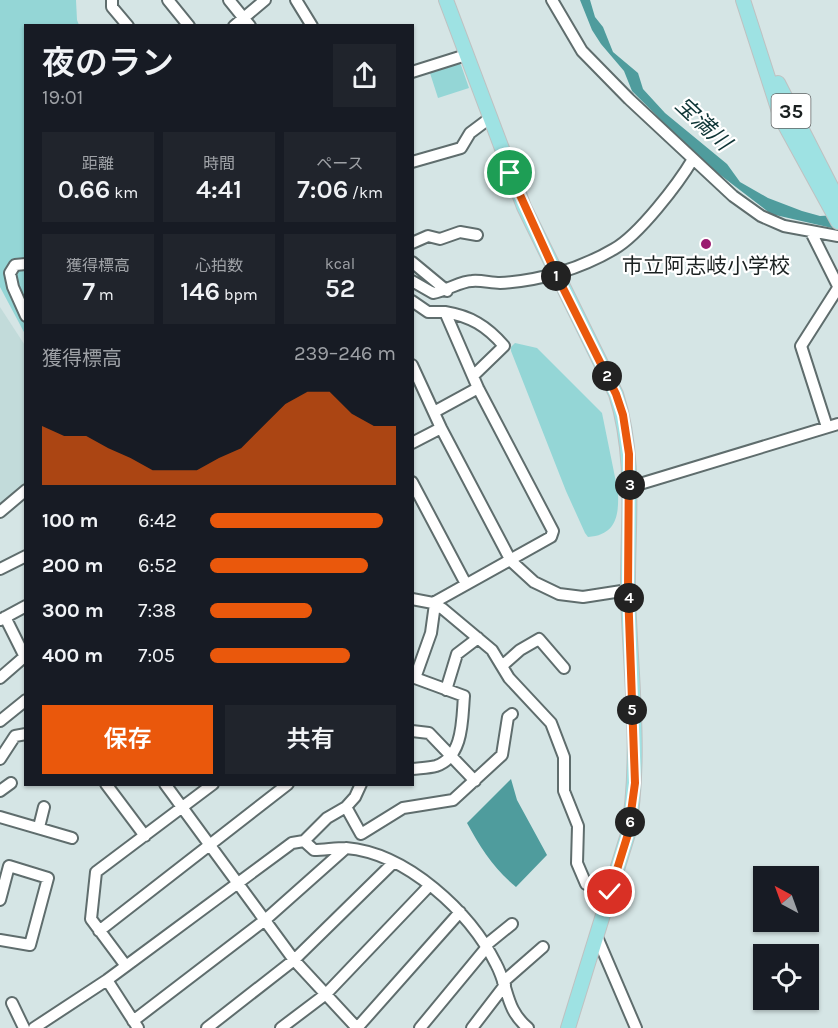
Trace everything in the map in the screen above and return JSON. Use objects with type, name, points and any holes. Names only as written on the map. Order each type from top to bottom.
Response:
[{"type":"main road","points":[[446,0],[524,207],[616,394],[623,415],[629,454],[628,590],[635,783],[628,834],[568,1028]]},
{"type":"main road","name":"35","points":[[742,0],[781,118],[823,183],[838,200]]},
{"type":"main road","name":"35","points":[[823,183],[838,222]]},
{"type":"street","points":[[112,0],[112,7],[126,24]]},
{"type":"street","points":[[168,0],[187,24]]},
{"type":"street","points":[[229,0],[247,22],[265,0]]},
{"type":"street","points":[[296,0],[311,24]]},
{"type":"street","points":[[552,0],[582,51],[733,196],[760,216],[784,226],[838,236]]},
{"type":"street","points":[[414,71],[466,56]]},
{"type":"street","points":[[414,161],[461,148],[470,133],[490,117]]},
{"type":"street","points":[[414,281],[433,293],[447,291],[470,280],[500,283],[556,274],[616,249],[676,187],[693,159]]},
{"type":"street","points":[[414,242],[428,236],[440,239],[460,232],[477,235]]},
{"type":"street","points":[[630,487],[832,426],[801,346],[838,287],[811,232]]},
{"type":"street","points":[[24,264],[15,265],[10,273],[13,287],[24,312]]},
{"type":"street","points":[[414,264],[447,291]]},
{"type":"street","points":[[414,302],[428,312],[463,315],[493,332],[504,346],[473,376]]},
{"type":"street","points":[[434,604],[551,537],[553,531],[478,388],[445,312]]},
{"type":"street","points":[[416,383],[434,412],[511,561],[534,582],[559,594],[583,597],[628,590]]},
{"type":"street","points":[[434,412],[478,388]]},
{"type":"street","points":[[414,441],[441,428]]},
{"type":"street","points":[[414,486],[466,584]]},
{"type":"street","points":[[0,512],[24,492]]},
{"type":"street","points":[[0,569],[24,557]]},
{"type":"street","points":[[414,599],[434,604],[492,650],[510,678],[551,723],[564,757],[564,791],[578,826],[577,862],[586,884],[610,892]]},
{"type":"street","points":[[414,769],[438,765],[451,754],[459,741],[464,696],[415,678],[431,633],[434,604]]},
{"type":"street","points":[[0,678],[24,655],[3,618],[24,607]]},
{"type":"street","points":[[446,690],[457,654],[478,638]]},
{"type":"street","points":[[502,666],[520,650],[539,639],[564,668]]},
{"type":"street","points":[[0,721],[23,706]]},
{"type":"street","points":[[346,807],[361,834],[403,808],[453,800],[502,755],[508,717],[512,714]]},
{"type":"street","points":[[414,730],[429,733],[474,781]]},
{"type":"street","points":[[0,759],[15,736],[24,734]]},
{"type":"street","points":[[0,790],[11,783]]},
{"type":"street","points":[[108,786],[145,836]]},
{"type":"street","points":[[166,786],[294,960],[357,1028],[460,912]]},
{"type":"street","points":[[126,966],[91,919],[96,872],[210,786]]},
{"type":"street","points":[[99,931],[285,786]]},
{"type":"street","points":[[34,1028],[107,980],[292,843],[304,841],[327,818],[346,807],[355,797],[360,786]]},
{"type":"street","points":[[39,828],[44,807]]},
{"type":"street","points":[[0,817],[72,838]]},
{"type":"street","points":[[364,838],[374,855]]},
{"type":"street","points":[[304,841],[314,850],[346,848],[374,855],[393,862],[430,885],[460,912],[487,946],[504,983],[510,1007],[522,1026]]},
{"type":"street","points":[[107,980],[135,1024],[265,920],[346,848]]},
{"type":"street","points":[[207,1028],[294,960],[393,862]]},
{"type":"street","points":[[0,900],[9,867],[48,878],[30,945],[0,940]]},
{"type":"street","points":[[280,1028],[326,994],[430,885]]},
{"type":"street","points":[[420,1028],[487,946],[512,924]]},
{"type":"street","points":[[597,938],[636,1028]]},
{"type":"street","points":[[472,1028],[504,983],[543,947]]},
{"type":"street","points":[[12,1003],[24,1028]]},
{"type":"shaded area","points":[[0,0],[76,0],[79,24],[24,24],[24,332],[0,287]]},
{"type":"shaded area","points":[[580,0],[590,0],[595,17],[603,27],[613,52],[638,73],[643,89],[665,113],[727,164],[740,182],[768,198],[802,211],[820,216],[838,215],[838,227],[832,228],[771,214],[702,161],[632,91],[624,71],[592,30]]},
{"type":"shaded area","points":[[456,61],[461,65],[469,88],[438,98],[429,70]]},
{"type":"shaded area","points":[[0,307],[24,344],[24,484],[0,507]]},
{"type":"shaded area","points":[[515,343],[537,348],[602,413],[618,492],[618,509],[614,523],[605,532],[588,537],[585,533],[511,351]]},
{"type":"shaded area","points":[[511,779],[517,800],[547,855],[516,887],[488,857],[467,823]]},
{"type":"place","name":"市立阿志岐小学校","points":[[706,244]]},
{"type":"route","points":[[510,173],[556,274],[616,394],[623,415],[629,454],[628,590],[635,783],[628,834],[610,892]]},
{"type":"water label","name":"宝満川","points":[[703,124]]}]
